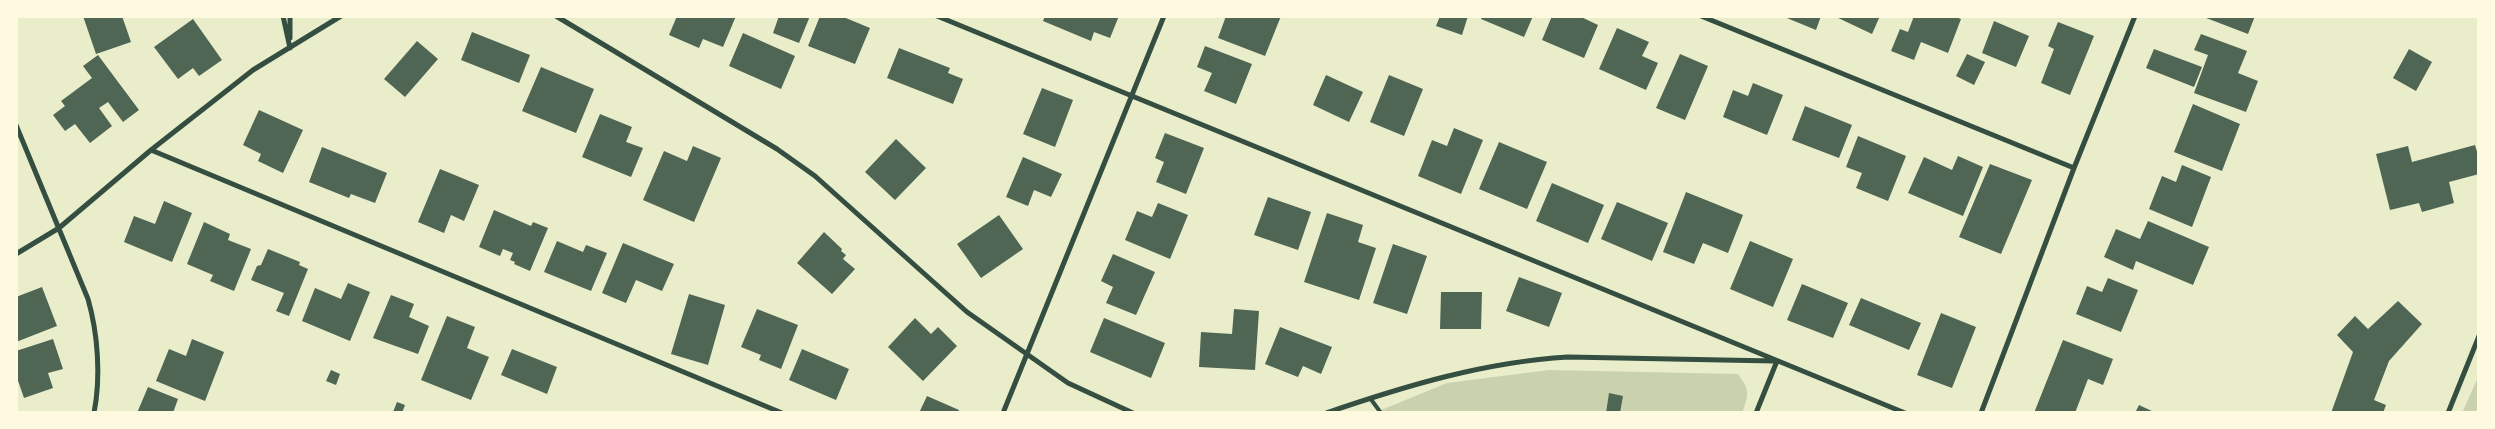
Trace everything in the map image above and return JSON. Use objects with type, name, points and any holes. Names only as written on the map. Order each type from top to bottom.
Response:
[{"type":"street","points":[[283,16],[290,48]]},
{"type":"street","points":[[290,16],[290,48]]},
{"type":"street","points":[[16,254],[59,228],[151,150],[254,70],[341,16]]},
{"type":"street","points":[[556,16],[777,149],[815,176],[967,312],[1026,355],[1083,391],[1133,413]]},
{"type":"street","points":[[937,16],[1905,413]]},
{"type":"street","points":[[1003,413],[1164,16]]},
{"type":"street","points":[[1701,16],[2074,168]]},
{"type":"street","points":[[1982,413],[2074,168],[2135,16]]},
{"type":"street","points":[[16,125],[88,299],[95,325],[97,351],[94,413]]},
{"type":"street","points":[[151,150],[782,413]]},
{"type":"street","points":[[2448,413],[2479,336]]},
{"type":"street","points":[[1326,413],[1370,398],[1466,371],[1538,358],[1777,361]]},
{"type":"street","points":[[1756,413],[1777,361]]},
{"type":"lane","points":[[1370,398],[1381,413]]},
{"type":"green space","points":[[1549,370],[1738,374],[1745,384],[1747,397],[1742,413],[1374,413],[1447,383]]},
{"type":"green space","points":[[2479,375],[2479,413],[2462,413]]},
{"type":"building","points":[[83,16],[122,16],[131,42],[96,54]]},
{"type":"building","points":[[677,16],[736,16],[723,47],[703,39],[699,48],[669,35]]},
{"type":"building","points":[[779,16],[810,16],[799,43],[773,33]]},
{"type":"building","points":[[820,16],[841,16],[870,28],[855,64],[808,46]]},
{"type":"building","points":[[1045,16],[1119,16],[1110,38],[1094,32],[1091,41],[1043,21]]},
{"type":"building","points":[[1226,16],[1281,16],[1265,56],[1218,38]]},
{"type":"building","points":[[1440,16],[1468,16],[1462,35],[1436,26]]},
{"type":"building","points":[[1482,16],[1533,16],[1524,37],[1481,19]]},
{"type":"building","points":[[1552,16],[1579,16],[1598,25],[1584,58],[1542,40]]},
{"type":"building","points":[[1782,16],[1821,16],[1816,30]]},
{"type":"building","points":[[1834,16],[1880,16],[1872,34]]},
{"type":"building","points":[[1914,16],[1953,16],[1961,19],[1948,53],[1921,42],[1914,60],[1891,51],[1900,29],[1908,32]]},
{"type":"building","points":[[2201,16],[2255,16],[2248,34]]},
{"type":"building","points":[[193,19],[222,60],[199,76],[193,68],[178,79],[154,47]]},
{"type":"building","points":[[1994,21],[2029,36],[2016,67],[1982,53]]},
{"type":"building","points":[[2058,22],[2094,36],[2070,95],[2041,83],[2054,49],[2048,46]]},
{"type":"building","points":[[1617,28],[1649,42],[1642,56],[1658,63],[1646,90],[1599,69]]},
{"type":"building","points":[[472,32],[530,55],[519,83],[461,60]]},
{"type":"building","points":[[743,33],[795,56],[781,89],[729,66]]},
{"type":"building","points":[[2201,34],[2247,51],[2238,73],[2258,81],[2246,112],[2194,93],[2208,55],[2194,50]]},
{"type":"building","points":[[417,41],[438,59],[405,97],[384,79]]},
{"type":"building","points":[[1205,46],[1252,64],[1236,104],[1204,91],[1212,73],[1197,67]]},
{"type":"building","points":[[899,48],[950,68],[948,73],[963,79],[953,104],[887,78]]},
{"type":"building","points":[[2154,49],[2202,67],[2194,87],[2146,68]]},
{"type":"building","points":[[2409,49],[2432,62],[2416,91],[2393,78]]},
{"type":"building","points":[[1680,54],[1708,66],[1685,120],[1656,108]]},
{"type":"building","points":[[1967,54],[1985,62],[1974,85],[1956,76]]},
{"type":"building","points":[[98,55],[139,110],[123,122],[108,102],[99,108],[112,126],[90,143],[75,124],[65,131],[53,115],[65,106],[61,101],[92,78],[83,66]]},
{"type":"building","points":[[541,67],[594,89],[576,133],[522,111]]},
{"type":"building","points":[[1326,75],[1363,92],[1349,122],[1313,105]]},
{"type":"building","points":[[1389,75],[1423,89],[1404,136],[1370,122]]},
{"type":"building","points":[[1753,83],[1783,95],[1767,135],[1723,117],[1733,90],[1748,96]]},
{"type":"building","points":[[1042,88],[1073,100],[1055,147],[1023,134]]},
{"type":"building","points":[[2193,104],[2240,124],[2222,171],[2174,152]]},
{"type":"building","points":[[1805,106],[1852,125],[1839,158],[1792,140]]},
{"type":"building","points":[[259,110],[303,130],[283,173],[258,161],[261,154],[243,145]]},
{"type":"building","points":[[600,114],[632,127],[626,142],[643,148],[631,177],[582,157]]},
{"type":"building","points":[[1454,128],[1483,140],[1461,194],[1418,176],[1432,140],[1447,146]]},
{"type":"building","points":[[1165,133],[1204,148],[1186,194],[1156,182],[1164,162],[1155,158]]},
{"type":"building","points":[[1858,136],[1906,156],[1888,201],[1856,188],[1862,173],[1846,167]]},
{"type":"building","points":[[896,139],[926,168],[895,200],[865,172]]},
{"type":"building","points":[[1499,142],[1547,162],[1527,209],[1479,189]]},
{"type":"building","points":[[2475,145],[2479,158],[2479,174],[2449,182],[2454,203],[2422,212],[2419,203],[2390,210],[2376,154],[2408,146],[2412,162]]},
{"type":"building","points":[[693,146],[721,158],[694,222],[643,200],[664,151],[687,161]]},
{"type":"building","points":[[322,147],[387,173],[375,203],[351,194],[349,198],[309,182]]},
{"type":"building","points":[[1958,156],[1983,167],[1963,216],[1908,193],[1924,157],[1952,170]]},
{"type":"building","points":[[1023,157],[1062,174],[1051,197],[1034,190],[1028,206],[1006,197]]},
{"type":"building","points":[[1990,164],[2032,180],[2001,254],[1959,237]]},
{"type":"building","points":[[2182,165],[2211,177],[2192,227],[2149,209],[2162,176],[2176,182]]},
{"type":"building","points":[[440,169],[479,185],[464,221],[451,215],[444,233],[418,222]]},
{"type":"building","points":[[1552,183],[1604,205],[1588,243],[1536,221]]},
{"type":"building","points":[[1686,192],[1743,215],[1728,253],[1703,243],[1694,264],[1663,252]]},
{"type":"building","points":[[1268,197],[1311,212],[1298,250],[1254,235]]},
{"type":"building","points":[[164,201],[192,213],[172,262],[124,242],[134,216],[155,224]]},
{"type":"building","points":[[1617,202],[1668,223],[1652,261],[1601,239]]},
{"type":"building","points":[[1158,203],[1188,215],[1170,259],[1125,240],[1137,211],[1152,217]]},
{"type":"building","points":[[494,210],[531,226],[533,222],[548,228],[530,271],[514,264],[515,262],[510,260],[513,253],[503,249],[500,256],[479,247]]},
{"type":"building","points":[[1327,213],[1363,225],[1358,242],[1376,248],[1359,300],[1304,282]]},
{"type":"building","points":[[999,215],[1023,249],[981,278],[957,244]]},
{"type":"building","points":[[2148,221],[2209,247],[2193,285],[2136,261],[2133,270],[2104,257],[2116,229],[2140,239]]},
{"type":"building","points":[[204,222],[230,234],[228,240],[251,249],[234,291],[210,281],[213,275],[187,264]]},
{"type":"building","points":[[824,232],[842,249],[841,251],[846,255],[843,259],[855,269],[832,294],[797,263]]},
{"type":"building","points":[[557,241],[583,252],[586,245],[607,253],[591,291],[544,272]]},
{"type":"building","points":[[1750,241],[1793,259],[1773,307],[1730,289]]},
{"type":"building","points":[[623,243],[674,264],[662,291],[636,280],[626,303],[602,293]]},
{"type":"building","points":[[1393,244],[1427,256],[1407,314],[1373,303]]},
{"type":"building","points":[[268,249],[300,262],[299,265],[308,269],[289,316],[276,311],[284,293],[251,280],[257,266],[261,265]]},
{"type":"building","points":[[1113,254],[1155,272],[1136,315],[1106,303],[1113,287],[1101,281]]},
{"type":"building","points":[[1519,277],[1562,293],[1549,327],[1506,311]]},
{"type":"building","points":[[2108,278],[2138,290],[2121,332],[2076,314],[2087,286],[2102,292]]},
{"type":"building","points":[[348,283],[370,292],[350,341],[302,321],[315,288],[341,299]]},
{"type":"building","points":[[1802,284],[1848,303],[1833,338],[1787,320]]},
{"type":"building","points":[[42,287],[57,326],[16,342],[16,297]]},
{"type":"building","points":[[1441,292],[1482,292],[1481,329],[1440,329]]},
{"type":"building","points":[[689,294],[725,305],[708,365],[671,354]]},
{"type":"building","points":[[391,295],[414,304],[409,317],[429,326],[418,354],[373,338]]},
{"type":"building","points":[[1861,298],[1921,323],[1909,350],[1849,325]]},
{"type":"building","points":[[2398,301],[2422,324],[2389,361],[2374,400],[2386,405],[2383,413],[2331,413],[2353,352],[2337,335],[2355,316],[2368,329]]},
{"type":"building","points":[[757,309],[798,325],[781,369],[759,360],[761,355],[741,347]]},
{"type":"building","points":[[1234,309],[1259,311],[1255,370],[1199,367],[1201,332],[1232,334]]},
{"type":"building","points":[[1941,313],[1976,327],[1952,388],[1917,375]]},
{"type":"building","points":[[447,316],[475,327],[467,348],[489,357],[471,400],[421,380]]},
{"type":"building","points":[[915,318],[931,334],[938,327],[957,346],[923,381],[888,347]]},
{"type":"building","points":[[1104,318],[1165,343],[1151,378],[1090,352]]},
{"type":"building","points":[[1280,327],[1332,347],[1321,374],[1303,366],[1298,377],[1265,364]]},
{"type":"building","points":[[53,339],[63,369],[48,373],[53,388],[24,398],[16,375],[16,351]]},
{"type":"building","points":[[192,339],[224,352],[205,401],[156,381],[169,349],[186,356]]},
{"type":"building","points":[[2063,340],[2113,359],[2103,385],[2088,379],[2075,413],[2034,413]]},
{"type":"building","points":[[512,349],[557,367],[547,394],[501,375]]},
{"type":"building","points":[[802,349],[849,369],[836,400],[789,380]]},
{"type":"building","points":[[331,370],[340,374],[336,385],[326,381]]},
{"type":"building","points":[[148,387],[178,399],[173,413],[137,413]]},
{"type":"building","points":[[1609,393],[1623,396],[1620,413],[1606,413]]},
{"type":"building","points":[[927,396],[959,410],[958,413],[919,413]]},
{"type":"building","points":[[397,402],[405,405],[402,413],[393,412]]},
{"type":"building","points":[[2139,405],[2156,413],[2135,413]]}]
